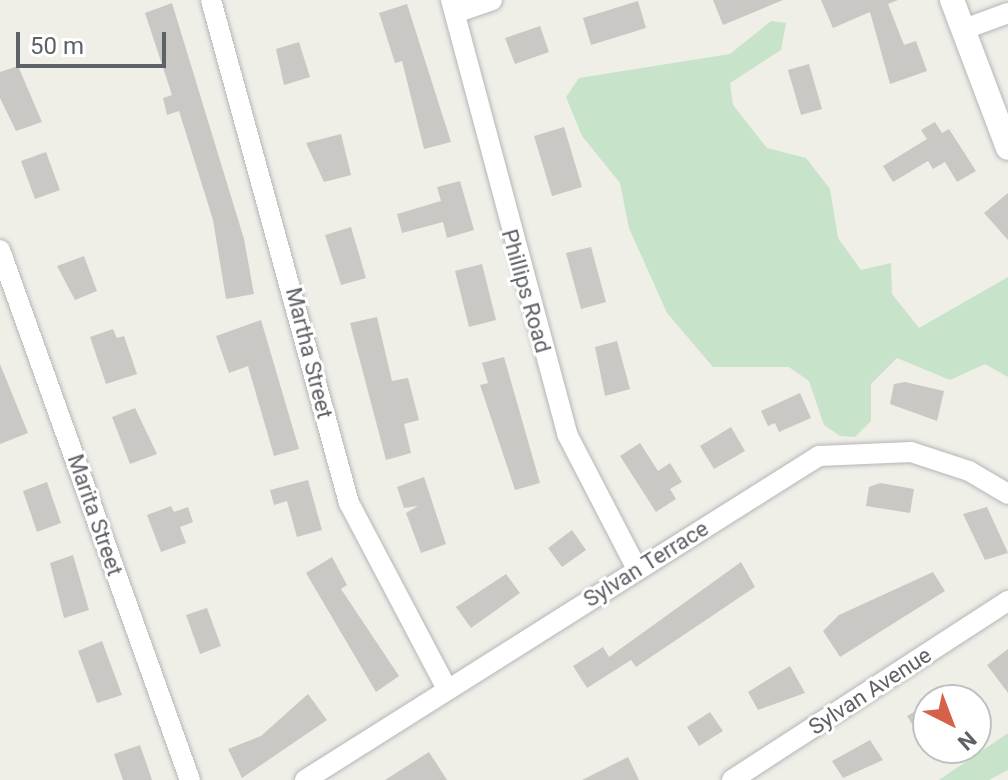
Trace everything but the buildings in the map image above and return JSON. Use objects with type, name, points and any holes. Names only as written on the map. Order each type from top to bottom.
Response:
[{"type":"street","name":"Martha Street","points":[[211,0],[349,503],[447,689]]},
{"type":"street","points":[[453,6],[492,0]]},
{"type":"street","points":[[952,0],[1008,148]]},
{"type":"street","name":"Phillips Road","points":[[453,6],[567,434],[637,569]]},
{"type":"street","points":[[962,30],[1008,13]]},
{"type":"street","name":"Marita Street","points":[[0,250],[190,780]]},
{"type":"street","name":"Sylvan Terrace","points":[[305,780],[637,569],[832,453],[911,452],[969,471],[1008,494]]},
{"type":"street","name":"Sylvan Avenue","points":[[732,780],[1008,601]]},
{"type":"green space","points":[[771,21],[786,23],[781,50],[730,83],[733,105],[767,148],[806,158],[830,189],[838,238],[861,270],[891,263],[892,294],[919,328],[1008,277],[1008,377],[985,364],[950,380],[897,358],[871,384],[871,421],[855,437],[840,436],[824,425],[809,381],[789,367],[713,367],[667,313],[629,228],[620,183],[582,136],[566,97],[579,78],[730,54]]},
{"type":"green space","points":[[1008,733],[1008,770],[989,780],[939,780],[962,764],[992,764],[992,744]]}]
